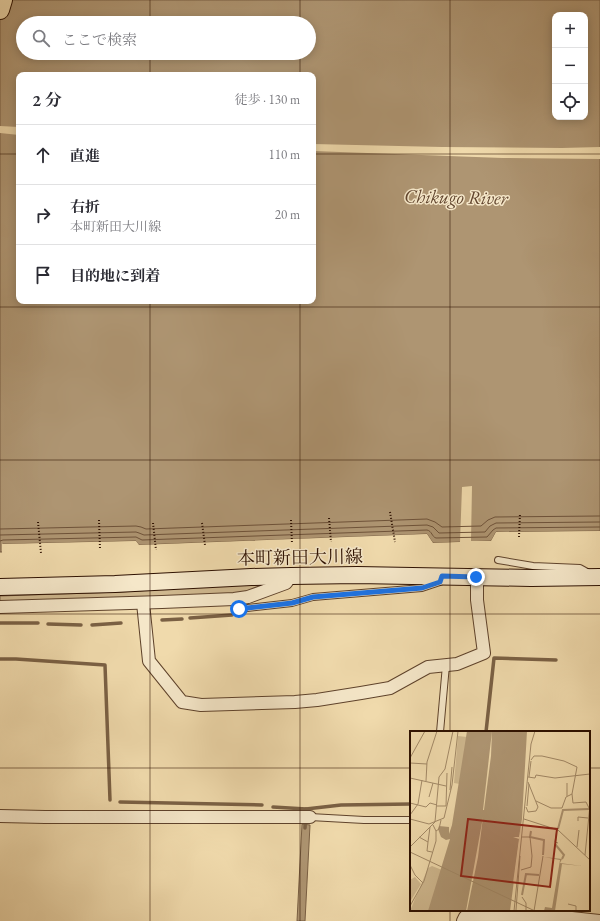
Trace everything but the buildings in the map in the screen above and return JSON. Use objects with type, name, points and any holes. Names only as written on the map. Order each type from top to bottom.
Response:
[{"type":"main road","points":[[0,10],[3,0]]},
{"type":"main road","name":"本町新田大川線","points":[[0,587],[115,584],[291,576],[357,575],[531,578],[598,577]]},
{"type":"street","points":[[0,607],[234,599],[248,597],[286,584],[291,576]]},
{"type":"street","points":[[143,603],[149,661],[182,702],[201,705],[294,702],[361,694],[390,688],[428,667],[457,664],[484,653],[477,600],[476,577]]},
{"type":"street","points":[[0,816],[310,817]]},
{"type":"street","points":[[464,920],[465,917],[544,915],[600,921]]},
{"type":"lane","points":[[498,560],[533,566],[580,568],[598,577]]},
{"type":"lane","points":[[234,599],[239,609],[292,603],[313,597],[422,588],[440,582],[442,576]]},
{"type":"lane","points":[[440,731],[446,665]]},
{"type":"lane","points":[[310,817],[364,820],[410,820]]},
{"type":"path","points":[[390,512],[395,542]]},
{"type":"path","points":[[519,537],[520,513]]},
{"type":"path","points":[[329,518],[331,542]]},
{"type":"path","points":[[99,520],[100,549]]},
{"type":"path","points":[[290,520],[292,544]]},
{"type":"path","points":[[38,522],[41,553]]},
{"type":"path","points":[[153,523],[156,550]]},
{"type":"path","points":[[202,523],[205,545]]},
{"type":"shaded area","points":[[278,582],[236,594],[0,602],[0,596],[121,592]]},
{"type":"water","name":"Chikugo River","points":[[0,0],[600,0],[600,531],[496,532],[491,541],[433,543],[427,534],[139,545],[136,541],[3,544],[3,552],[0,552]]},
{"type":"water","points":[[302,824],[310,825],[305,921],[297,921]]},
{"type":"pier","points":[[0,126],[16,127],[16,135],[0,133]]},
{"type":"pier","points":[[316,144],[442,147],[600,147],[600,159],[503,158],[316,151]]},
{"type":"pier","points":[[472,486],[471,541],[491,541],[496,532],[600,531],[600,533],[497,534],[491,543],[433,545],[426,536],[139,547],[135,543],[4,546],[5,553],[2,554],[2,544],[136,541],[139,545],[427,534],[433,543],[460,542],[462,487]]},
{"type":"waterway","points":[[190,618],[232,615]]},
{"type":"waterway","points":[[162,620],[182,619]]},
{"type":"waterway","points":[[0,623],[38,623]]},
{"type":"waterway","points":[[92,625],[121,623]]},
{"type":"waterway","points":[[48,624],[81,625]]},
{"type":"waterway","points":[[486,731],[494,658],[556,660]]},
{"type":"waterway","points":[[0,659],[105,665],[110,800]]},
{"type":"waterway","points":[[120,802],[262,805]]},
{"type":"waterway","points":[[305,828],[306,809],[341,805],[410,804]]},
{"type":"waterway","points":[[273,807],[306,809]]},
{"type":"route","points":[[239,609],[292,603],[313,597],[422,588],[440,582],[442,576],[476,577]]}]
